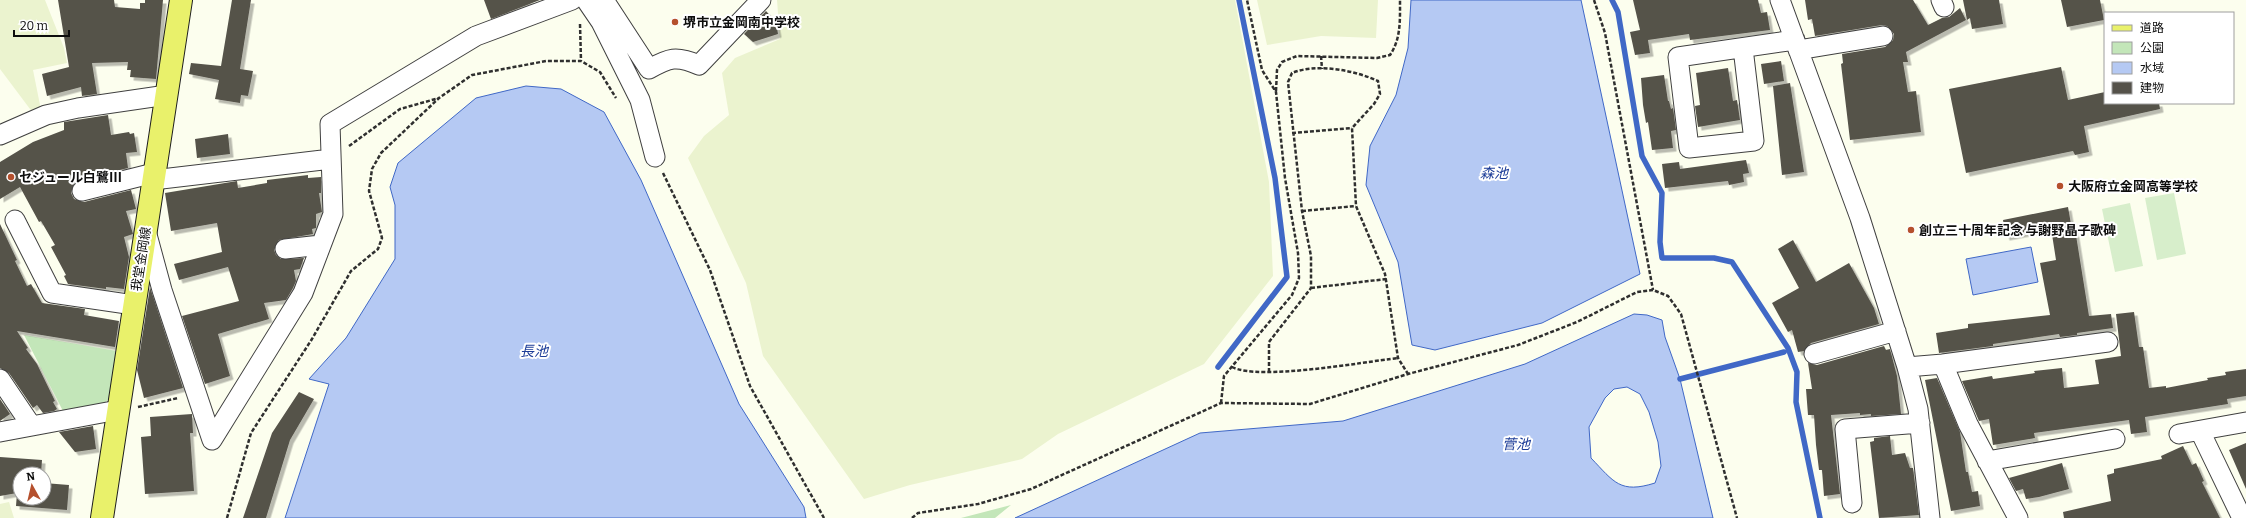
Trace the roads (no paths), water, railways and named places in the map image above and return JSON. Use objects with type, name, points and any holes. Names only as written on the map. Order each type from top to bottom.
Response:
[{"type":"main road","name":"我堂金岡線","points":[[102,518],[181,0]]},
{"type":"street","points":[[146,230],[162,290],[212,440],[303,293],[333,214],[330,124],[476,36],[572,0]]},
{"type":"street","points":[[586,0],[601,22],[640,100],[655,157]]},
{"type":"street","points":[[604,0],[649,69],[667,59],[683,58],[699,65],[761,0]]},
{"type":"street","points":[[1780,0],[1860,218],[1907,367],[1918,409],[1930,518]]},
{"type":"street","points":[[1743,48],[1754,141],[1689,148],[1678,57],[1743,48],[1796,45],[1883,36]]},
{"type":"street","points":[[0,135],[46,115],[78,108],[167,95]]},
{"type":"street","points":[[82,191],[154,177],[331,159]]},
{"type":"street","points":[[15,220],[52,293],[134,305]]},
{"type":"street","points":[[286,249],[321,245]]},
{"type":"street","points":[[1814,354],[1896,330]]},
{"type":"street","points":[[1907,367],[1943,364],[2108,342]]},
{"type":"street","points":[[1943,364],[1968,424],[2018,518]]},
{"type":"street","points":[[0,379],[31,424]]},
{"type":"street","points":[[0,432],[31,424],[118,410]]},
{"type":"street","points":[[2179,434],[2246,422]]},
{"type":"street","points":[[1852,503],[1845,429],[1920,423]]},
{"type":"street","points":[[2200,431],[2242,518]]},
{"type":"street","points":[[1987,461],[2115,439]]},
{"type":"water","name":"森池","points":[[1411,0],[1581,0],[1640,274],[1542,323],[1435,350],[1412,345],[1398,262],[1366,185],[1370,146],[1396,95],[1408,48]]},
{"type":"water","name":"長池","points":[[526,86],[561,89],[604,112],[641,180],[739,404],[804,507],[806,518],[285,518],[329,384],[309,379],[346,338],[395,259],[395,205],[390,187],[398,163],[476,98]]},
{"type":"water","points":[[2031,247],[2038,282],[1973,295],[1966,259]]},
{"type":"water","name":"菅池","points":[[1634,314],[1647,315],[1662,320],[1665,337],[1680,379],[1713,518],[1015,518],[1200,433],[1343,421],[1525,364]],"holes":[[[1627,387],[1640,394],[1649,412],[1658,442],[1661,466],[1655,483],[1633,487],[1618,484],[1591,458],[1589,427],[1605,398],[1614,389]]]},
{"type":"waterway","points":[[1218,367],[1287,277],[1275,178],[1239,0]]},
{"type":"waterway","points":[[1612,0],[1618,12],[1642,156],[1662,193],[1660,242],[1662,258],[1714,258],[1732,262],[1788,348],[1797,372],[1796,402],[1820,518]]},
{"type":"waterway","points":[[1680,379],[1784,352]]},
{"type":"place","name":"堺市立金岡南中学校","points":[[675,22]]},
{"type":"place","name":"セジュール白鷺Ⅲ","points":[[11,177]]},
{"type":"place","name":"大阪府立金岡高等学校","points":[[2060,186]]},
{"type":"place","name":"創立三十周年記念 与謝野晶子歌碑","points":[[1911,230]]}]
